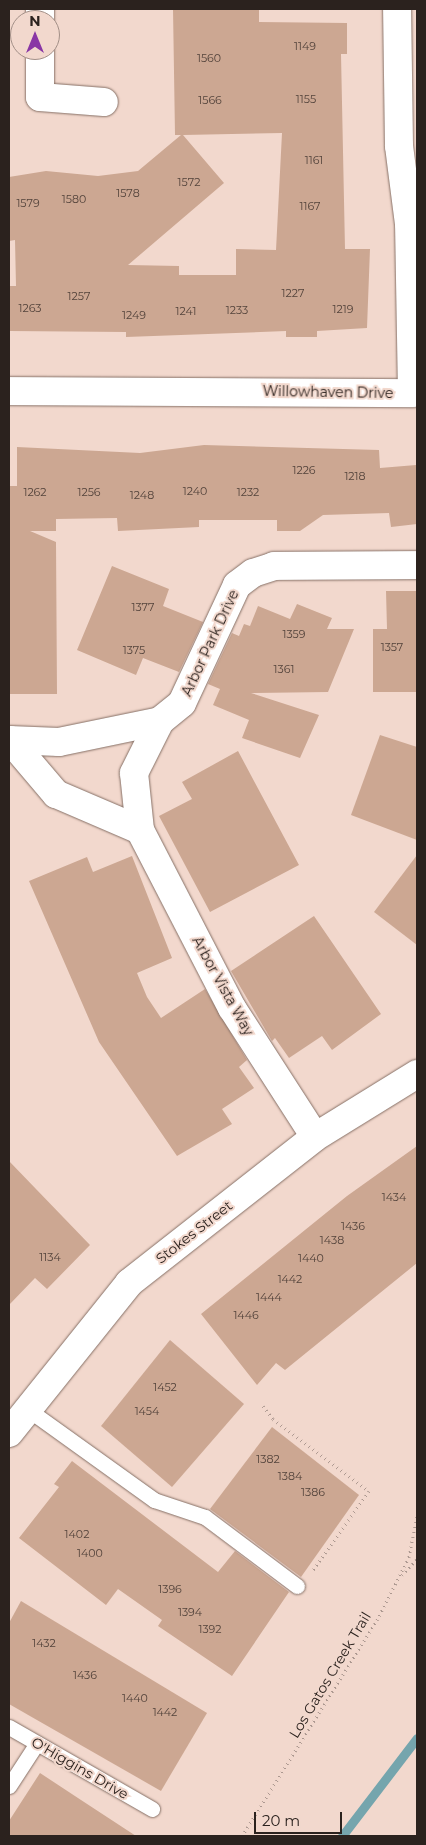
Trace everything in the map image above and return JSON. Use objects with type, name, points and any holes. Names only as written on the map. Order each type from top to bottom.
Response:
[{"type":"street","name":"Willowhaven Drive","points":[[9,391],[412,393],[409,224],[399,146],[397,9]]},
{"type":"street","points":[[40,60],[40,97],[104,102]]},
{"type":"street","name":"Arbor Park Drive","points":[[10,740],[59,742],[160,721],[182,703],[237,585],[253,572],[274,566],[417,565]]},
{"type":"street","name":"Arbor Vista Way","points":[[160,721],[134,773],[140,830],[232,1008],[316,1137]]},
{"type":"street","points":[[10,740],[56,794],[140,830]]},
{"type":"street","name":"Stokes Street","points":[[9,1433],[26,1408],[130,1282],[316,1137],[417,1074]]},
{"type":"lane","points":[[26,1408],[154,1500],[205,1517],[296,1586]]},
{"type":"lane","name":"O'Higgins Drive","points":[[9,1727],[152,1809]]},
{"type":"lane","points":[[9,1786],[37,1743]]},
{"type":"path","points":[[263,1406],[272,1419],[369,1491],[310,1574]]},
{"type":"path","name":"Los Gatos Creek Trail","points":[[242,1836],[309,1733],[398,1579],[409,1557],[417,1516]]},
{"type":"path","points":[[398,1579],[417,1559]]},
{"type":"building","points":[[173,9],[259,9],[259,22],[347,23],[347,54],[341,54],[345,249],[370,249],[367,328],[317,331],[317,337],[286,337],[286,331],[126,337],[126,332],[9,331],[9,286],[16,286],[15,240],[9,241],[9,177],[46,171],[98,176],[138,171],[181,135],[175,135]],"holes":[[[282,133],[276,250],[236,249],[236,275],[179,275],[179,266],[128,265],[224,183],[183,135]]]},
{"type":"building","points":[[204,445],[379,450],[380,468],[416,465],[417,524],[391,527],[389,513],[323,515],[300,531],[277,531],[277,520],[199,520],[199,527],[118,531],[117,518],[56,519],[56,531],[30,531],[56,542],[57,694],[9,694],[10,486],[17,486],[17,447],[140,453]]},
{"type":"building","points":[[112,566],[169,589],[163,606],[203,622],[179,672],[143,658],[136,675],[77,650]]},
{"type":"building","points":[[386,591],[417,591],[417,692],[373,692],[373,629],[387,629]]},
{"type":"building","points":[[297,604],[332,618],[327,629],[354,629],[328,692],[251,693],[319,715],[300,758],[242,738],[249,720],[213,705],[220,689],[208,684],[232,633],[239,636],[244,624],[250,626],[258,606],[290,619]]},
{"type":"building","points":[[380,735],[417,747],[417,840],[351,815]]},
{"type":"building","points":[[238,751],[299,865],[210,912],[159,816],[192,799],[182,782]]},
{"type":"building","points":[[417,855],[417,945],[374,912]]},
{"type":"building","points":[[132,856],[172,958],[137,973],[147,997],[161,1018],[205,989],[247,1060],[239,1067],[254,1088],[222,1109],[232,1124],[177,1156],[99,1042],[29,881],[87,857],[93,872]]},
{"type":"building","points":[[314,916],[381,1014],[332,1050],[322,1036],[289,1058],[275,1038],[272,1041],[231,971]]},
{"type":"building","points":[[417,1146],[417,1263],[285,1370],[276,1363],[257,1385],[201,1314],[347,1196]]},
{"type":"building","points":[[9,1161],[90,1245],[47,1289],[35,1278],[9,1305]]},
{"type":"building","points":[[170,1340],[244,1404],[172,1487],[101,1426]]},
{"type":"building","points":[[272,1427],[359,1495],[301,1577],[210,1509]]},
{"type":"building","points":[[72,1461],[218,1572],[235,1551],[289,1592],[232,1676],[158,1626],[162,1620],[118,1589],[106,1605],[19,1538],[59,1487],[54,1484]]},
{"type":"building","points":[[21,1601],[207,1713],[161,1791],[9,1704],[9,1623]]},
{"type":"building","points":[[40,1773],[136,1836],[9,1836],[9,1821]]},
{"type":"waterway","points":[[342,1836],[417,1738]]}]
